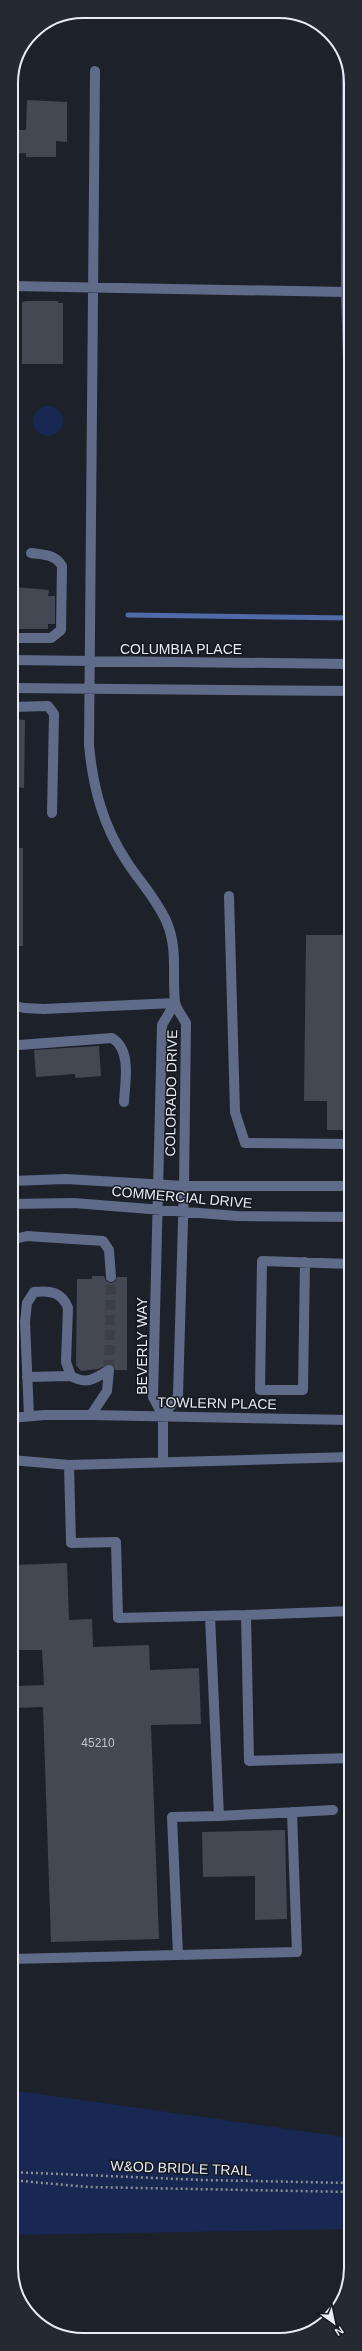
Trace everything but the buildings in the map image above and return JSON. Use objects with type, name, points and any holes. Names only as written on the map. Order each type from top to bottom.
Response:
[{"type":"street","name":"COLORADO DRIVE","points":[[95,71],[91,689],[89,744],[92,774],[100,810],[114,842],[167,923],[173,944],[175,964],[175,1003],[186,1023],[184,1186]]},
{"type":"street","points":[[18,286],[344,292]]},
{"type":"street","points":[[18,638],[51,638],[61,630],[62,566],[58,559],[52,556],[31,553]]},
{"type":"street","name":"COLUMBIA PLACE","points":[[18,660],[344,664]]},
{"type":"street","points":[[18,688],[344,691]]},
{"type":"street","points":[[18,707],[48,706],[54,714],[52,814]]},
{"type":"street","points":[[229,896],[235,1112],[245,1143],[344,1144]]},
{"type":"street","points":[[18,1007],[44,1009],[175,1003]]},
{"type":"street","name":"COLORADO DRIVE","points":[[158,1184],[162,1025],[175,1003]]},
{"type":"street","points":[[19,1045],[112,1038],[117,1041],[124,1052],[124,1102]]},
{"type":"street","name":"COMMERCIAL DRIVE","points":[[18,1181],[66,1179],[184,1186],[344,1186]]},
{"type":"street","name":"BEVERLY WAY","points":[[158,1184],[153,1397],[164,1416]]},
{"type":"street","points":[[163,1462],[164,1416],[178,1396],[184,1186]]},
{"type":"street","name":"COMMERCIAL DRIVE","points":[[18,1204],[74,1203],[237,1216],[344,1217]]},
{"type":"street","points":[[18,1238],[27,1236],[103,1241],[109,1250],[111,1276]]},
{"type":"street","points":[[305,1262],[303,1390],[260,1390],[262,1261],[305,1262],[344,1264]]},
{"type":"street","points":[[29,1416],[25,1322],[27,1303],[34,1292],[45,1291],[57,1293],[65,1300],[68,1308],[66,1362],[71,1376]]},
{"type":"street","points":[[27,1377],[71,1376],[81,1382],[92,1380],[109,1370],[107,1391],[91,1415]]},
{"type":"street","name":"TOWLERN PLACE","points":[[18,1417],[91,1415],[344,1420]]},
{"type":"street","points":[[18,1461],[69,1465],[344,1457]]},
{"type":"street","points":[[69,1465],[71,1543],[116,1542],[118,1618],[344,1611]]},
{"type":"street","points":[[246,1615],[249,1761],[344,1758]]},
{"type":"street","points":[[210,1616],[219,1816]]},
{"type":"street","points":[[178,1956],[172,1817],[333,1810]]},
{"type":"street","points":[[18,1959],[298,1952],[292,1812]]},
{"type":"path","name":"W&OD BRIDLE TRAIL","points":[[18,2172],[203,2180],[344,2183]]},
{"type":"path","points":[[18,2181],[88,2187],[344,2192]]},
{"type":"shaded area","points":[[48,406],[59,410],[63,421],[59,432],[48,436],[37,432],[33,421],[37,410]]},
{"type":"shaded area","points":[[18,2091],[344,2137],[344,2229],[18,2235]]},
{"type":"waterway","points":[[128,615],[344,618]]},
{"type":"tunnel","points":[[109,1370],[111,1277]]}]
